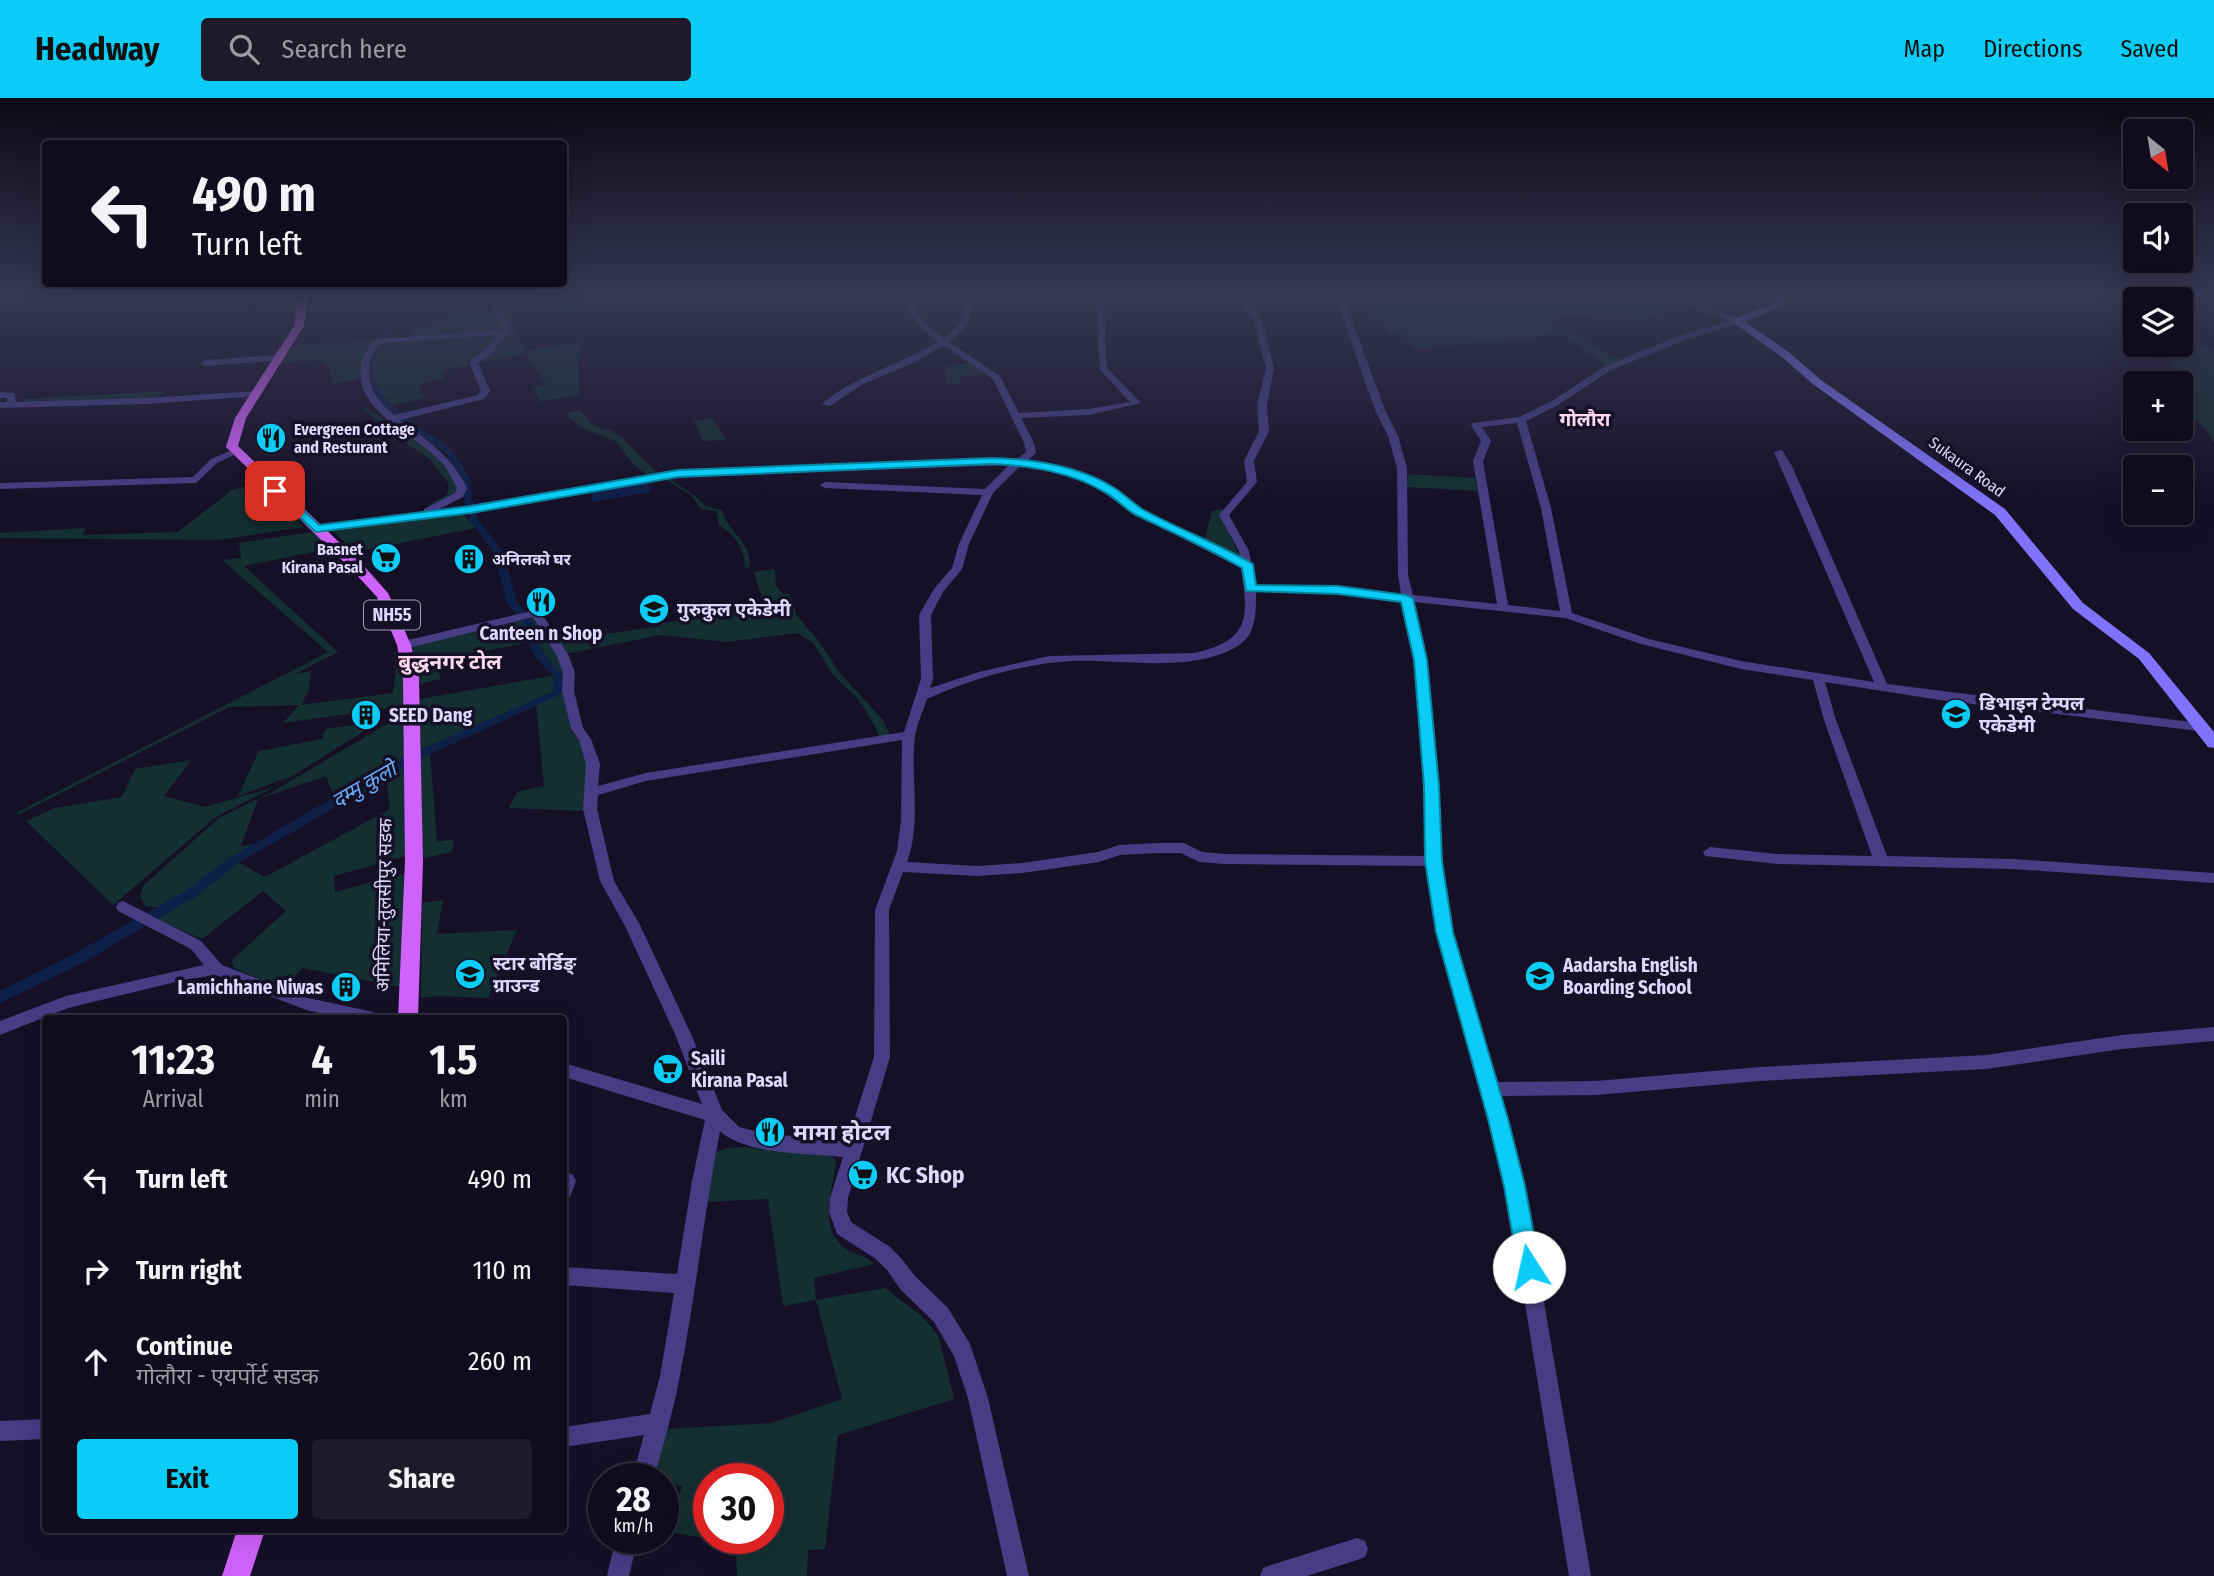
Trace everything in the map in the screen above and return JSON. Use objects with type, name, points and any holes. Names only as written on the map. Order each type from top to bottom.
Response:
[{"type":"main road","points":[[234,452],[234,437],[256,394],[277,362]]},
{"type":"main road","name":"अमिलिया-तुलसीपुर सडक","points":[[234,452],[358,568],[383,596],[404,645],[411,678],[414,862],[408,1015]]},
{"type":"main road","points":[[236,1576],[250,1533]]},
{"type":"street","points":[[205,363],[220,362]]},
{"type":"street","points":[[366,362],[363,380],[370,396],[408,433],[432,446],[449,463],[462,488],[453,498],[414,517]]},
{"type":"street","points":[[395,418],[481,397],[486,391],[473,362]]},
{"type":"street","points":[[827,404],[860,382],[908,362]]},
{"type":"street","points":[[973,362],[997,377],[1029,443],[1031,453],[1004,474],[988,492],[964,544],[957,569],[938,591],[925,615],[927,679],[909,735],[908,821],[904,851],[882,910],[882,1057],[839,1198],[840,1220],[851,1235],[883,1253],[894,1264],[908,1283],[941,1315],[963,1351],[978,1398],[1018,1576]]},
{"type":"street","points":[[1015,416],[1089,412],[1137,403],[1104,370],[1102,362]]},
{"type":"street","points":[[920,697],[940,688],[1050,659],[1184,656],[1216,652],[1234,643],[1247,627],[1250,588],[1244,551],[1224,515],[1228,506],[1249,490],[1252,482],[1249,472],[1251,453],[1260,443],[1264,431],[1262,405],[1270,368],[1268,362]]},
{"type":"street","points":[[1363,362],[1380,410],[1393,436],[1402,468],[1402,541],[1406,598],[1421,660],[1432,786],[1434,861],[1444,932],[1515,1186],[1580,1576]]},
{"type":"street","points":[[1503,608],[1478,461],[1486,441],[1476,425],[1521,420],[1555,403],[1608,368],[1623,362]]},
{"type":"street","name":"Sukaura Road","points":[[1794,362],[1817,382],[2000,512],[2078,606],[2144,656],[2214,743]]},
{"type":"street","points":[[0,405],[146,401],[256,394]]},
{"type":"street","points":[[0,395],[12,395],[11,405]]},
{"type":"street","points":[[1521,420],[1546,508],[1567,615]]},
{"type":"street","points":[[0,486],[196,480],[214,461],[234,452]]},
{"type":"street","points":[[1779,452],[1881,685]]},
{"type":"street","points":[[316,529],[471,510],[678,473],[1021,462],[1074,474],[1110,490],[1136,510],[1220,550],[1248,567]]},
{"type":"street","points":[[825,485],[988,492]]},
{"type":"street","points":[[1250,588],[1338,590],[1567,615],[1683,653],[1818,677],[1940,696],[2199,727]]},
{"type":"street","points":[[404,645],[536,613],[563,656],[569,673],[568,691],[577,729],[585,739],[593,764],[590,809],[607,881],[632,925],[683,1034],[715,1115],[734,1133],[743,1136],[855,1150]]},
{"type":"street","points":[[1818,677],[1830,720],[1881,860]]},
{"type":"street","points":[[592,792],[646,777],[909,735]]},
{"type":"street","points":[[898,867],[977,871],[1022,868],[1099,857],[1118,850],[1157,848],[1184,848],[1199,857],[1225,859],[1434,861]]},
{"type":"street","points":[[1710,852],[1777,859],[2013,864],[2214,878]]},
{"type":"street","points":[[123,907],[196,944],[217,969],[306,1004],[356,1015]]},
{"type":"street","points":[[0,1028],[66,1002],[188,973],[217,969]]},
{"type":"street","points":[[1489,1089],[1596,1088],[1760,1074],[1986,1062],[2122,1042],[2214,1034]]},
{"type":"street","points":[[567,1071],[715,1115]]},
{"type":"street","points":[[647,1463],[670,1376],[701,1181],[715,1115]]},
{"type":"street","points":[[567,1276],[684,1284]]},
{"type":"street","points":[[567,1437],[658,1423]]},
{"type":"street","points":[[0,1431],[42,1429]]},
{"type":"street","points":[[1271,1576],[1357,1549]]},
{"type":"street","points":[[618,1576],[623,1554]]},
{"type":"green space","points":[[322,362],[365,362],[357,380],[332,384],[330,367]]},
{"type":"green space","points":[[373,362],[467,362],[469,365],[445,370],[444,379],[418,385],[425,398],[390,406],[373,383]]},
{"type":"green space","points":[[531,362],[579,362],[579,394],[540,402],[534,387],[546,384]]},
{"type":"green space","points":[[1601,362],[1619,362],[1607,366]]},
{"type":"green space","points":[[2175,362],[2214,362],[2214,443],[2204,427],[2193,418],[2193,371],[2176,371],[2172,365]]},
{"type":"green space","points":[[969,363],[986,375],[961,376],[960,384],[945,384],[945,366]]},
{"type":"green space","points":[[164,391],[158,398],[24,403],[24,399]]},
{"type":"green space","points":[[364,406],[419,441],[443,462],[458,489],[456,494],[430,508],[429,504],[447,495],[449,484],[430,459],[392,434],[363,408]]},
{"type":"green space","points":[[580,410],[594,426],[612,431],[623,439],[658,474],[568,490],[647,475],[634,465],[615,441],[583,428],[569,418],[568,412]]},
{"type":"green space","points":[[713,419],[726,440],[703,441],[694,420]]},
{"type":"green space","points":[[1408,474],[1475,478],[1478,491],[1407,487]]},
{"type":"green space","points":[[661,477],[667,477],[695,496],[705,506],[722,510],[747,550],[750,567],[745,568],[741,549],[734,538],[719,525],[716,511],[701,509],[691,495]]},
{"type":"green space","points":[[260,485],[304,527],[218,540],[0,538],[0,533],[86,528],[82,535],[178,532],[232,490]]},
{"type":"green space","points":[[1222,509],[1224,523],[1241,559],[1197,538],[1205,538],[1212,511]]},
{"type":"green space","points":[[461,512],[476,528],[355,552],[331,529]]},
{"type":"green space","points":[[312,532],[333,548],[244,566],[338,652],[295,674],[311,671],[309,690],[301,705],[393,693],[396,669],[394,653],[401,651],[408,706],[391,714],[391,708],[283,723],[299,705],[229,707],[18,815],[16,813],[328,652],[222,560],[241,558],[239,543]]},
{"type":"green space","points":[[775,569],[776,586],[783,594],[790,594],[797,616],[818,640],[840,673],[883,720],[891,737],[880,739],[858,699],[833,675],[813,643],[797,633],[727,642],[661,635],[565,654],[557,641],[661,626],[663,623],[772,609],[763,602],[754,572]]},
{"type":"green space","points":[[534,615],[559,656],[564,671],[563,693],[571,730],[580,742],[589,767],[585,811],[509,808],[517,792],[544,786],[536,704],[560,694],[560,679],[535,643],[532,625],[527,616]]},
{"type":"green space","points":[[523,617],[531,629],[530,642],[434,661],[441,679],[420,684],[412,646],[484,627],[490,640],[497,638],[492,625]]},
{"type":"green space","points":[[557,675],[558,692],[420,752],[420,699]]},
{"type":"green space","points":[[406,713],[405,759],[335,799],[326,776],[258,799],[241,846],[257,844],[233,856],[182,898],[159,907],[145,906],[140,896],[143,886],[219,818],[272,792]]},
{"type":"green space","points":[[380,721],[292,776],[238,796],[259,751],[322,739],[326,729]]},
{"type":"green space","points":[[430,751],[437,842],[454,839],[452,852],[423,858],[418,756]]},
{"type":"green space","points":[[191,760],[164,796],[205,807],[274,787],[216,817],[113,905],[26,821],[55,808],[122,797],[135,769]]},
{"type":"green space","points":[[406,766],[406,856],[334,876],[335,892],[406,873],[406,988],[302,968],[284,989],[234,968],[232,960],[286,911],[263,891],[202,939],[151,917],[201,890],[238,862],[265,877],[390,809],[387,783],[354,800],[350,796]]},
{"type":"green space","name":"स्टार बोर्डिङ् ग्राउन्ड","points":[[443,900],[437,934],[517,930],[488,998],[421,998],[422,903]]},
{"type":"green space","points":[[742,1147],[832,1156],[836,1162],[829,1211],[833,1233],[839,1243],[849,1251],[874,1264],[814,1278],[816,1300],[783,1306],[768,1199],[704,1202],[714,1153],[727,1148]]},
{"type":"green space","points":[[885,1288],[923,1317],[938,1335],[954,1399],[838,1435],[825,1549],[808,1550],[807,1576],[737,1576],[736,1554],[784,1554],[784,1463],[693,1463],[693,1536],[679,1533],[679,1499],[682,1486],[679,1486],[679,1463],[654,1463],[664,1429],[772,1423],[842,1399],[816,1300]]},
{"type":"water","points":[[647,481],[651,492],[593,502],[591,491]]},
{"type":"waterway","name":"दम्मु कुलो","points":[[0,997],[79,958],[192,893],[233,861],[411,758],[559,693],[558,675],[540,655],[534,643],[533,629],[512,602],[498,551],[475,521],[468,499],[466,478],[447,449],[418,431],[389,407],[367,379],[370,362]]},
{"type":"place","name":"Evergreen Cottage and Resturant","points":[[271,438]]},
{"type":"place","name":"Basnet Kirana Pasal","points":[[386,558]]},
{"type":"place","name":"अनिलको घर","points":[[469,559]]},
{"type":"place","name":"Canteen n Shop","points":[[541,602]]},
{"type":"place","name":"गुरुकुल एकेडेमी","points":[[654,609]]},
{"type":"place","name":"डिभाइन टेम्पल एकेडेमी","points":[[1956,714]]},
{"type":"place","name":"SEED Dang","points":[[366,715]]},
{"type":"place","name":"स्टार बोर्डिङ् ग्राउन्ड","points":[[470,974]]},
{"type":"place","name":"Aadarsha English Boarding School","points":[[1540,976]]},
{"type":"place","name":"Lamichhane Niwas","points":[[346,987]]},
{"type":"place","name":"Saili Kirana Pasal","points":[[668,1069]]},
{"type":"place","name":"मामा होटल","points":[[770,1132]]},
{"type":"place","name":"KC Shop","points":[[863,1175]]},
{"type":"district","name":"गोलौरा","points":[[1585,419]]},
{"type":"district","name":"बुद्धनगर टोल","points":[[450,662]]},
{"type":"route","points":[[275,491],[316,529],[471,510],[678,473],[1021,462],[1074,474],[1110,490],[1136,510],[1220,550],[1248,567],[1250,588],[1338,590],[1406,598],[1421,660],[1432,786],[1434,861],[1444,932],[1515,1186],[1529,1267]]}]
